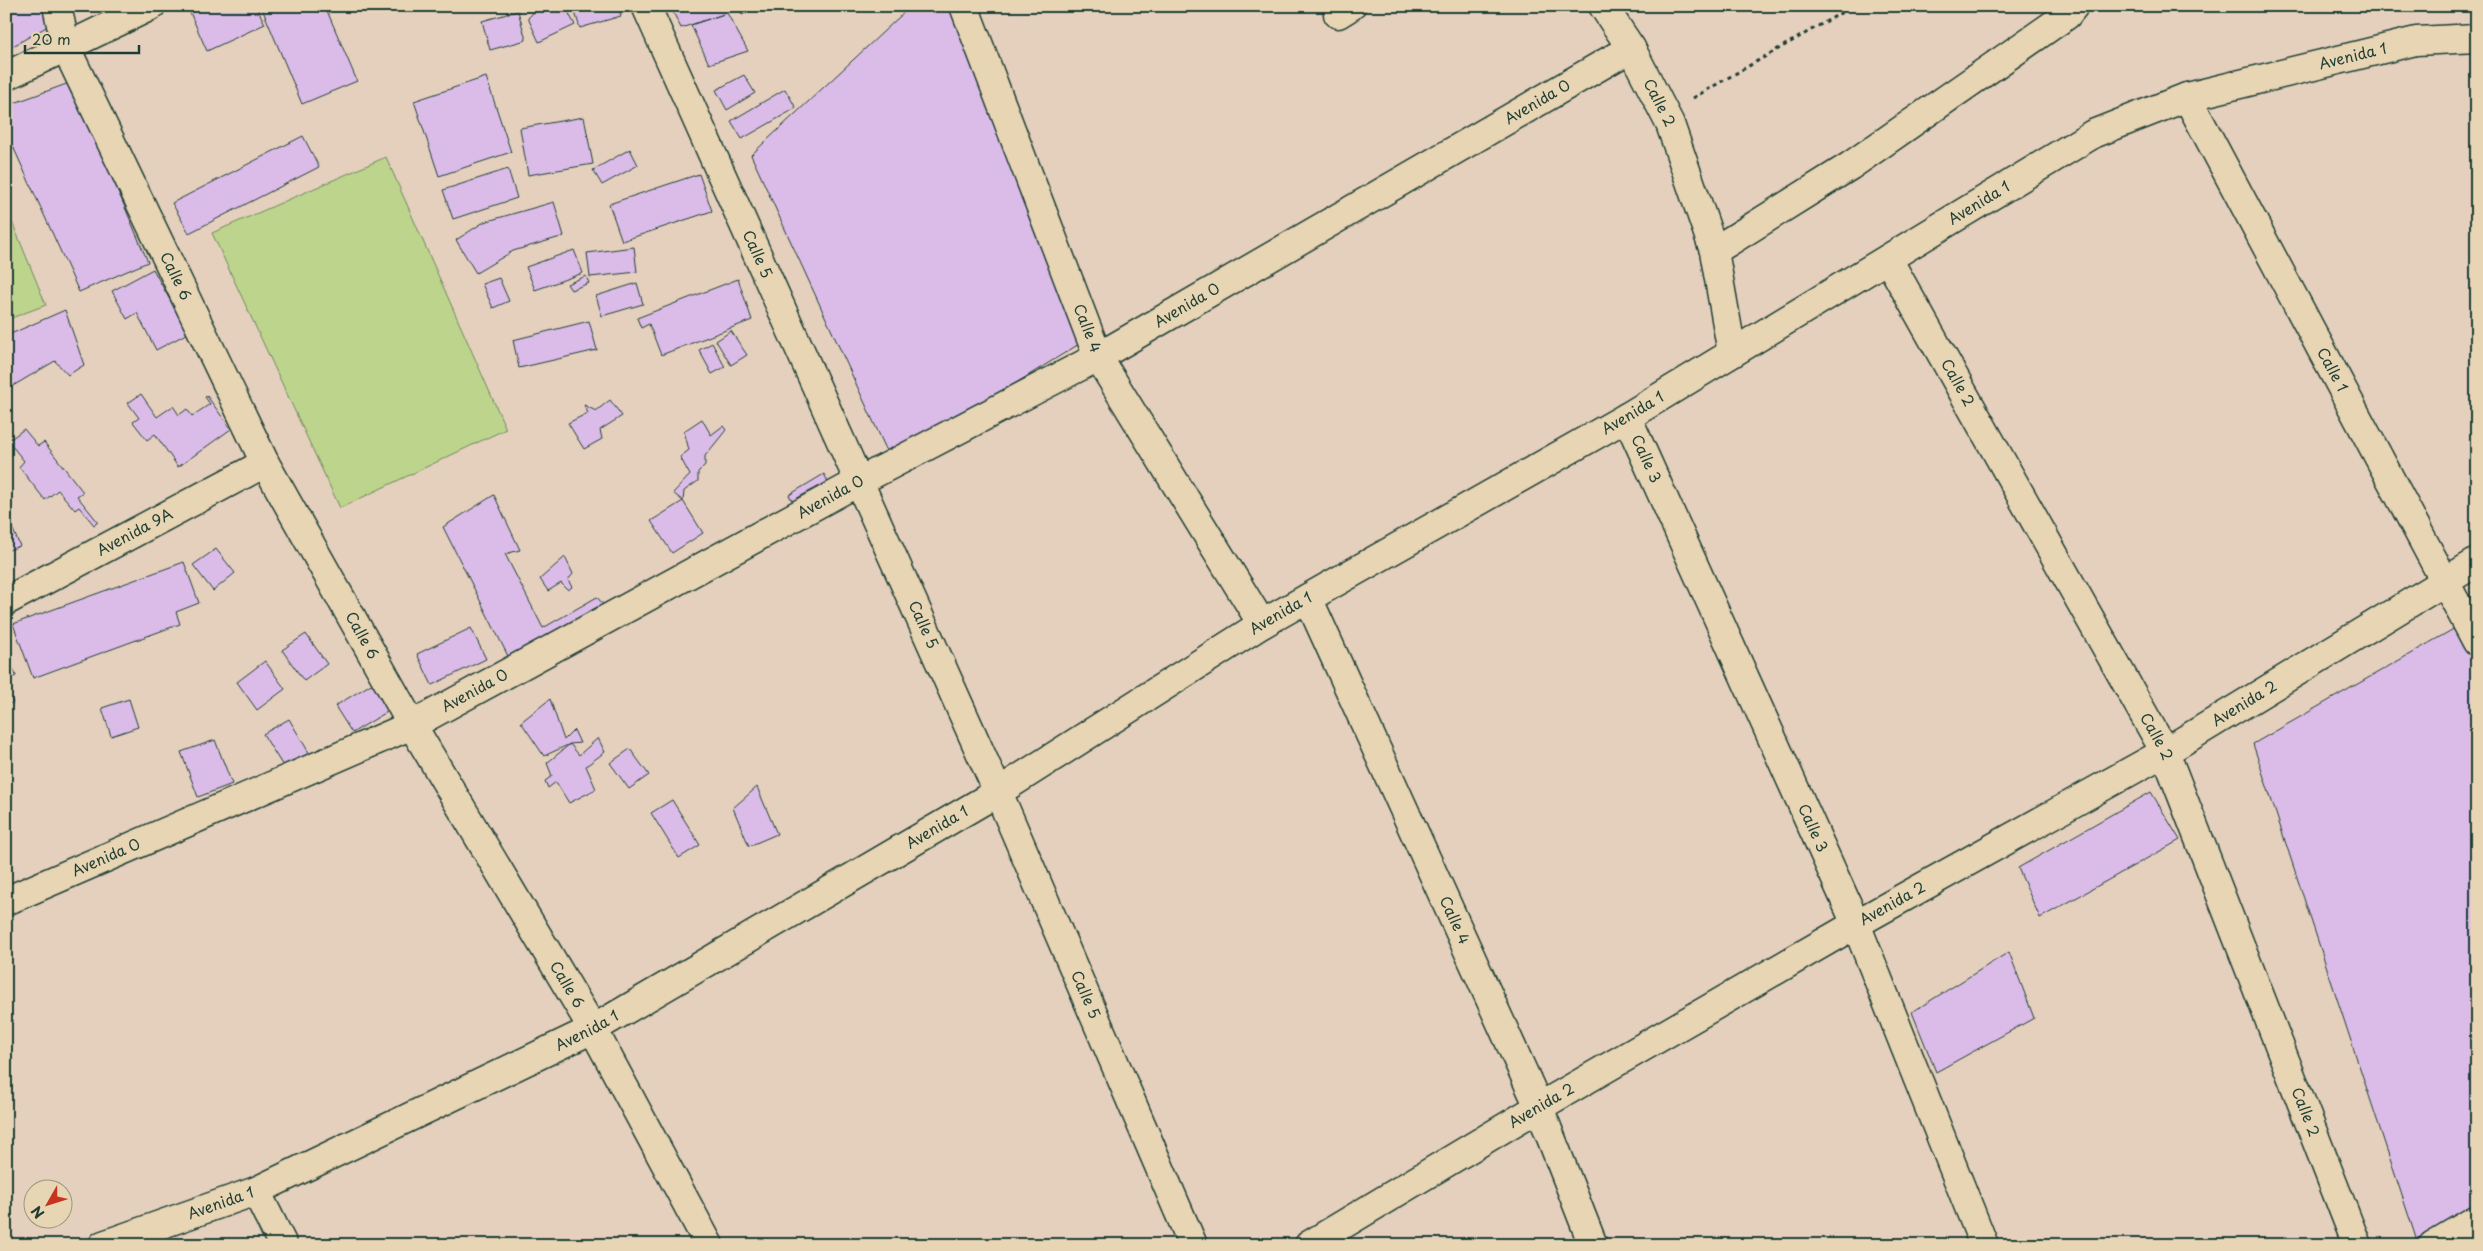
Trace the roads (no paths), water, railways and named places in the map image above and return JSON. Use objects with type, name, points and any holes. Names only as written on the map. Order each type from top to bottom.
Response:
[{"type":"street","name":"Calle 6","points":[[57,6],[66,48],[265,463],[412,725],[593,1029],[709,1245]]},
{"type":"street","points":[[6,76],[151,6]]},
{"type":"street","name":"Calle 5","points":[[646,6],[998,792],[1193,1245]]},
{"type":"street","name":"Calle 4","points":[[964,6],[1098,357],[1262,624]]},
{"type":"street","name":"Calle 2","points":[[1603,6],[1631,48],[1665,115],[1714,251],[1732,353]]},
{"type":"street","points":[[1714,251],[1850,166],[2067,15],[2074,6]]},
{"type":"street","name":"Avenida 1","points":[[103,1245],[256,1192],[593,1029],[998,792],[1262,624],[1627,417],[2093,134],[2187,97],[2416,41],[2477,38]]},
{"type":"street","name":"Avenida 0","points":[[6,901],[412,725],[860,481],[1098,357],[1631,48]]},
{"type":"street","name":"Calle 1","points":[[2187,97],[2477,642]]},
{"type":"street","name":"Calle 2","points":[[1888,259],[2165,752],[2357,1245]]},
{"type":"street","name":"Calle 3","points":[[1627,417],[1856,924],[1984,1245]]},
{"type":"street","name":"Avenida 9A","points":[[6,601],[265,463]]},
{"type":"street","name":"Avenida 2","points":[[1308,1245],[1539,1106],[1856,924],[2165,752],[2477,562]]},
{"type":"street","name":"Calle 4","points":[[1308,598],[1539,1106],[1593,1245]]},
{"type":"street","points":[[256,1192],[283,1245]]},
{"type":"street","points":[[2433,1245],[2477,1220]]}]
